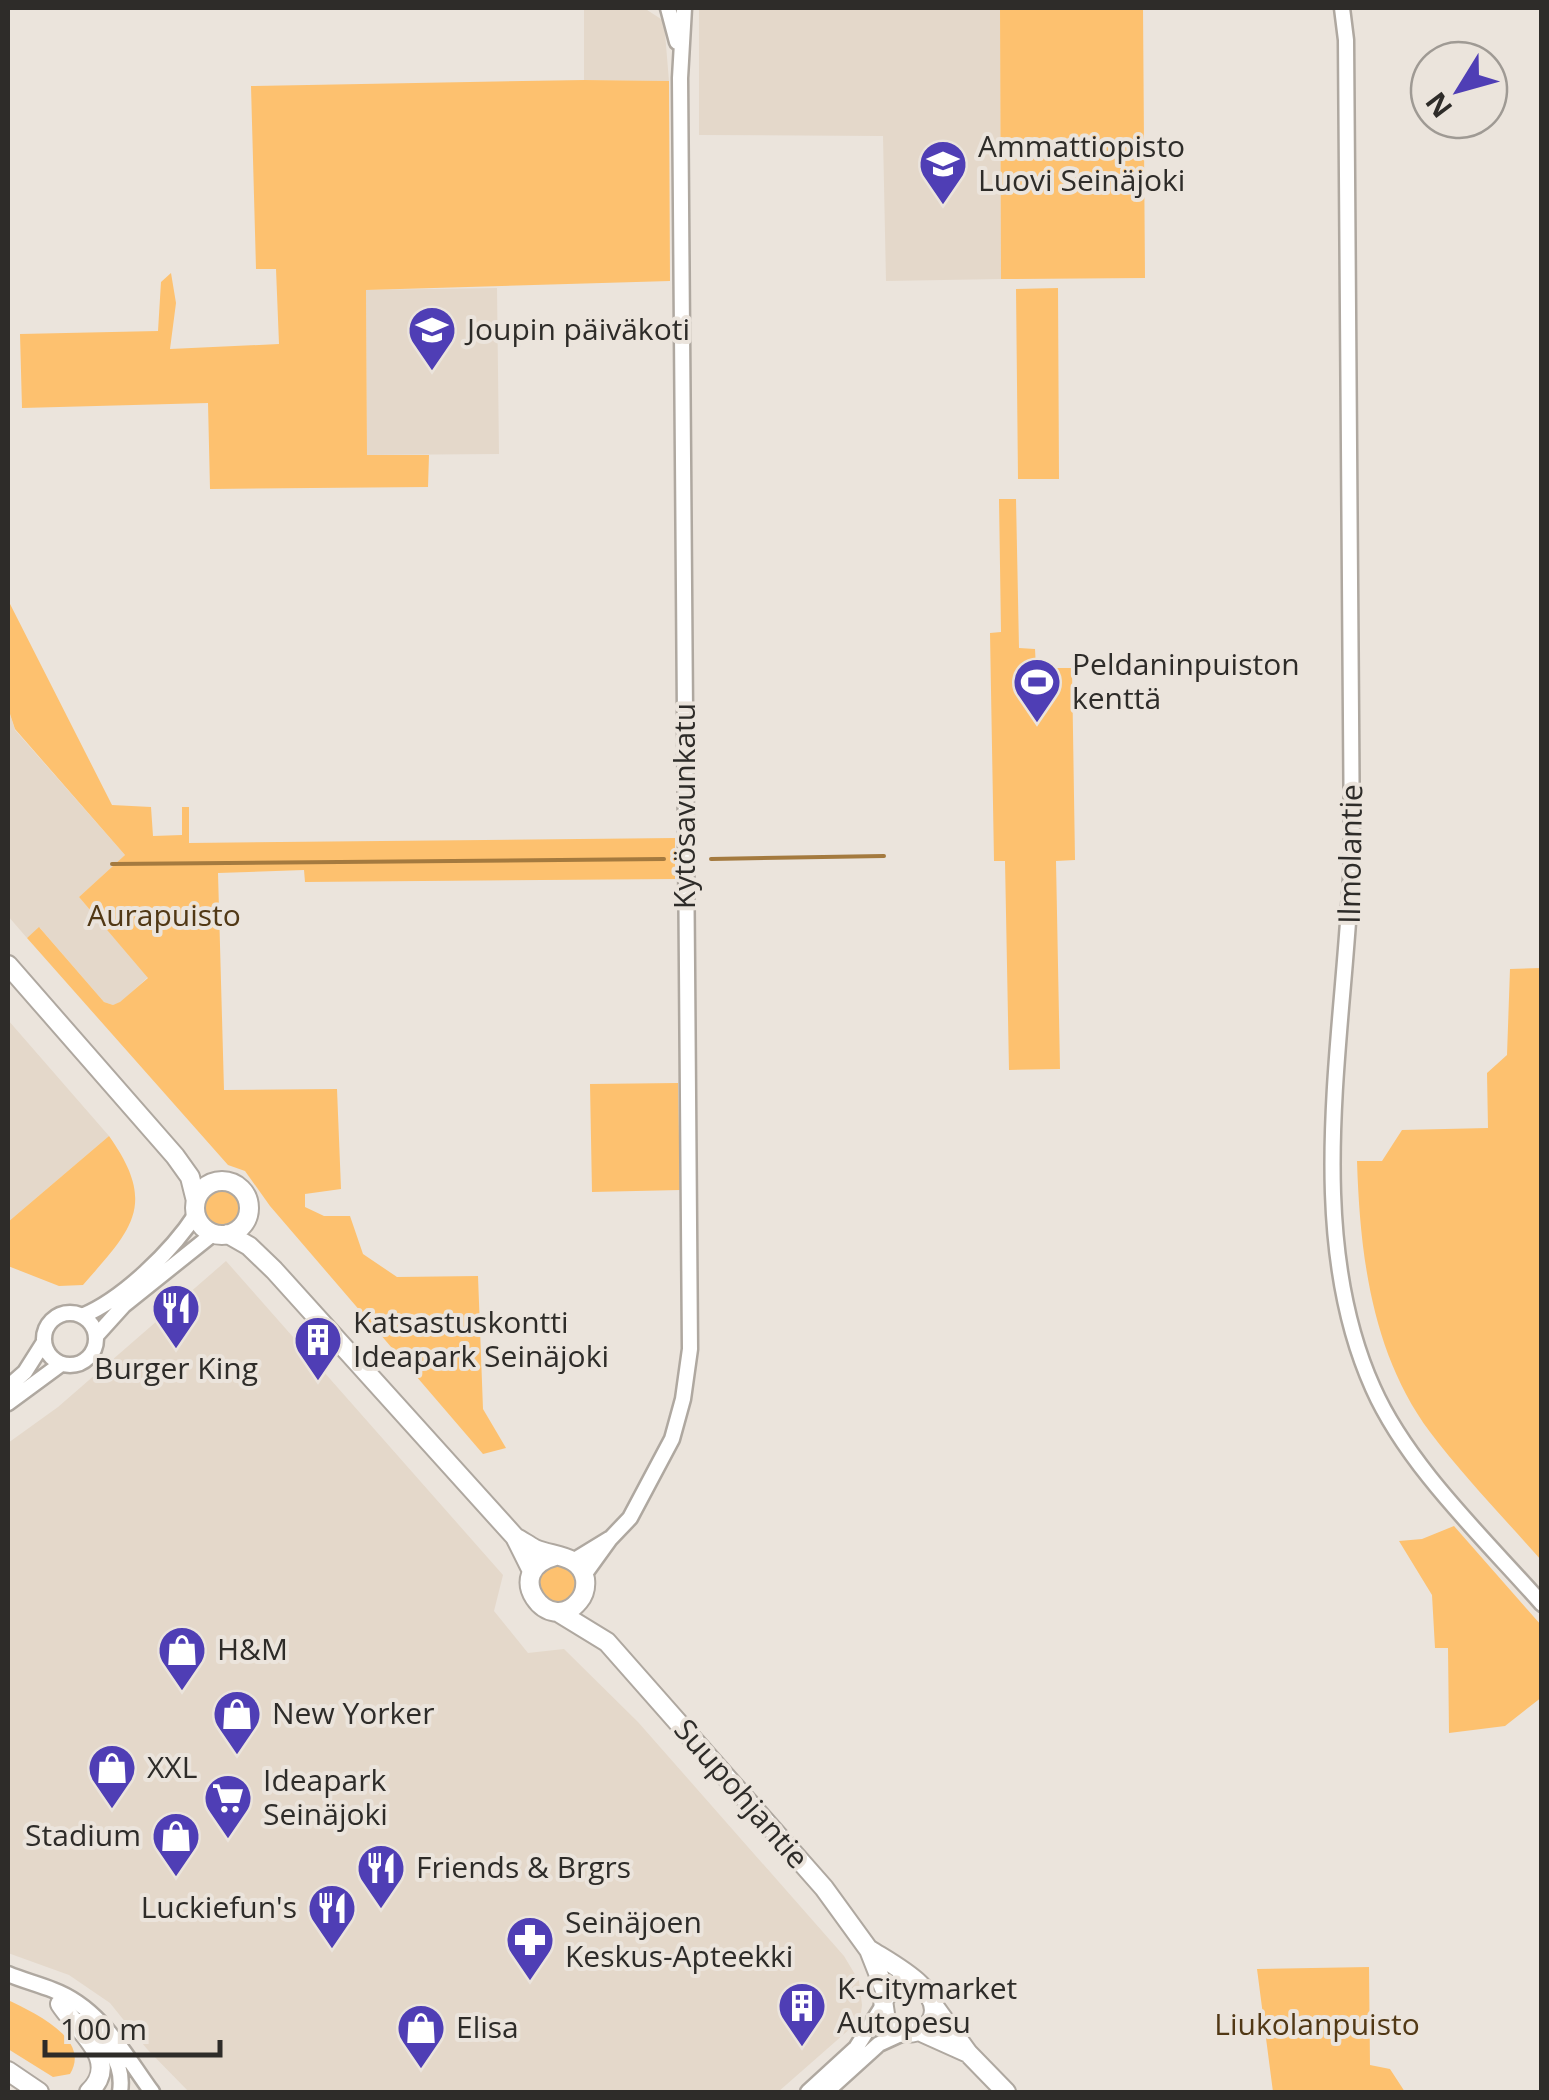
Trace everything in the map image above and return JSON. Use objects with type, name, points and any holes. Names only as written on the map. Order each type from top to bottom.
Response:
[{"type":"main road","points":[[8,965],[175,1156],[190,1178],[201,1224],[249,1246],[274,1270],[515,1536],[532,1571],[530,1590],[534,1598],[548,1610],[558,1612],[574,1606],[574,1571]]},
{"type":"main road","points":[[175,1156],[218,1181]]},
{"type":"main road","points":[[196,1208],[204,1188],[218,1181],[228,1181],[243,1190],[250,1206],[248,1216],[238,1230],[221,1234]]},
{"type":"main road","points":[[248,1216],[274,1270]]},
{"type":"main road","points":[[515,1536],[574,1571]]},
{"type":"main road","points":[[532,1571],[546,1558],[574,1571]]},
{"type":"main road","name":"Suupohjantie","points":[[574,1571],[607,1642],[824,1888],[869,1950],[912,1981]]},
{"type":"main road","name":"Suupohjantie","points":[[558,1612],[607,1642]]},
{"type":"main road","name":"Suupohjantie","points":[[869,1950],[884,2000]]},
{"type":"main road","points":[[968,2053],[890,2026],[884,2000],[898,1983],[912,1981],[928,1990],[934,2006],[968,2053],[1006,2092]]},
{"type":"main road","points":[[60,2004],[100,2056],[101,2072],[89,2092]]},
{"type":"main road","points":[[911,2032],[931,2021],[934,2006]]},
{"type":"main road","points":[[8,2070],[39,2092]]},
{"type":"main road","points":[[8,2080],[24,2092]]},
{"type":"street","name":"Kytösavunkatu","points":[[668,8],[680,52]]},
{"type":"street","name":"Kytösavunkatu","points":[[574,1571],[630,1518],[672,1439],[684,1399],[690,1349],[680,52],[684,8]]},
{"type":"street","name":"Ilmolantie","points":[[1342,8],[1346,40],[1352,852],[1350,936],[1334,1143],[1336,1250],[1356,1344],[1382,1404],[1428,1473],[1542,1604]]},
{"type":"street","name":"Ilmolantie","points":[[1346,40],[1354,8]]},
{"type":"street","points":[[82,1316],[105,1305],[176,1243],[196,1208]]},
{"type":"street","points":[[96,1336],[124,1305],[221,1234]]},
{"type":"street","points":[[8,1386],[25,1372],[55,1318],[69,1313],[82,1316],[96,1336],[95,1348],[76,1365],[61,1364],[50,1355],[44,1342]]},
{"type":"street","points":[[8,1403],[61,1364]]},
{"type":"street","points":[[8,1974],[41,1988],[93,2032],[117,2058],[123,2077],[120,2092]]},
{"type":"street","points":[[41,1988],[50,1988],[84,2009],[116,2038],[152,2092]]},
{"type":"street","points":[[808,2092],[856,2048],[884,2000]]},
{"type":"street","points":[[826,2092],[879,2044],[911,2032]]},
{"type":"shaded area","points":[[584,8],[644,8],[664,21],[669,81],[584,80]]},
{"type":"shaded area","points":[[699,8],[1000,8],[1001,279],[886,281],[883,136],[699,135]]},
{"type":"shaded area","name":"Joupin päiväkoti","points":[[497,288],[499,454],[367,455],[366,290]]},
{"type":"shaded area","points":[[8,708],[15,730],[125,855],[79,897],[148,977],[120,1003],[104,1002],[40,928],[27,938],[8,916]]},
{"type":"shaded area","points":[[8,1020],[109,1136],[8,1222]]},
{"type":"shaded area","points":[[226,1261],[503,1575],[494,1611],[528,1653],[564,1649],[638,1722],[844,1956],[859,1981],[860,2020],[778,2092],[189,2092],[110,2003],[69,1975],[8,1953],[8,1443],[58,1407]]},
{"type":"green space","points":[[1000,8],[1143,8],[1145,278],[1001,279]]},
{"type":"green space","points":[[669,81],[670,281],[366,290],[367,455],[429,455],[428,487],[210,489],[208,403],[22,408],[20,334],[158,331],[161,282],[171,273],[176,303],[170,349],[279,344],[276,269],[256,269],[251,86]]},
{"type":"green space","points":[[1058,288],[1059,479],[1018,479],[1016,289]]},
{"type":"green space","points":[[999,499],[1016,499],[1019,648],[1035,649],[1036,668],[1072,668],[1075,860],[1056,861],[1060,1069],[1009,1070],[1005,861],[994,861],[990,633],[1001,632]]},
{"type":"green space","name":"Aurapuisto","points":[[8,600],[112,805],[151,807],[153,836],[182,835],[182,807],[189,807],[189,843],[675,838],[675,879],[305,882],[304,870],[218,873],[224,1090],[337,1089],[341,1189],[305,1194],[305,1207],[324,1216],[350,1216],[363,1254],[397,1277],[478,1276],[483,1409],[506,1448],[483,1454],[270,1206],[245,1171],[228,1165],[27,938],[39,927],[104,1002],[113,1005],[148,978],[79,897],[125,855],[15,729],[8,708]]},
{"type":"green space","points":[[1542,968],[1541,1560],[1430,1432],[1395,1370],[1382,1337],[1366,1268],[1357,1161],[1382,1161],[1402,1130],[1488,1128],[1487,1073],[1507,1055],[1510,969]]},
{"type":"green space","points":[[678,1083],[680,1190],[592,1192],[590,1084]]},
{"type":"green space","points":[[109,1136],[124,1160],[135,1199],[133,1215],[115,1248],[83,1285],[59,1286],[8,1266],[8,1222]]},
{"type":"green space","points":[[222,1189],[236,1194],[241,1208],[236,1222],[222,1227],[208,1222],[203,1208],[208,1194]]},
{"type":"green space","points":[[1454,1526],[1541,1625],[1542,1697],[1505,1726],[1449,1733],[1448,1648],[1435,1648],[1432,1595],[1399,1541],[1422,1539]]},
{"type":"green space","points":[[558,1565],[571,1571],[577,1584],[571,1597],[558,1603],[545,1597],[539,1584],[545,1571]]},
{"type":"green space","name":"Liukolanpuisto","points":[[1369,1967],[1370,2065],[1390,2069],[1405,2092],[1273,2092],[1257,1969]]},
{"type":"green space","points":[[8,2000],[44,2019],[66,2038],[75,2061],[70,2074],[53,2077],[8,2049]]},
{"type":"waterway","points":[[711,859],[884,856]]},
{"type":"waterway","points":[[112,864],[664,859]]},
{"type":"place","name":"Ammattiopisto Luovi Seinäjoki","points":[[943,206]]},
{"type":"place","name":"Joupin päiväkoti","points":[[432,372]]},
{"type":"place","name":"Peldaninpuiston kenttä","points":[[1037,724]]},
{"type":"place","name":"Burger King","points":[[176,1350]]},
{"type":"place","name":"Katsastuskontti Ideapark Seinäjoki","points":[[318,1382]]},
{"type":"place","name":"H&M","points":[[182,1692]]},
{"type":"place","name":"New Yorker","points":[[237,1756]]},
{"type":"place","name":"XXL","points":[[112,1810]]},
{"type":"place","name":"Ideapark Seinäjoki","points":[[228,1840]]},
{"type":"place","name":"Stadium","points":[[176,1878]]},
{"type":"place","name":"Friends & Brgrs","points":[[381,1910]]},
{"type":"place","name":"Luckiefun's","points":[[332,1950]]},
{"type":"place","name":"Seinäjoen Keskus-Apteekki","points":[[530,1982]]},
{"type":"place","name":"K-Citymarket Autopesu","points":[[802,2048]]},
{"type":"place","name":"Elisa","points":[[421,2070]]}]
